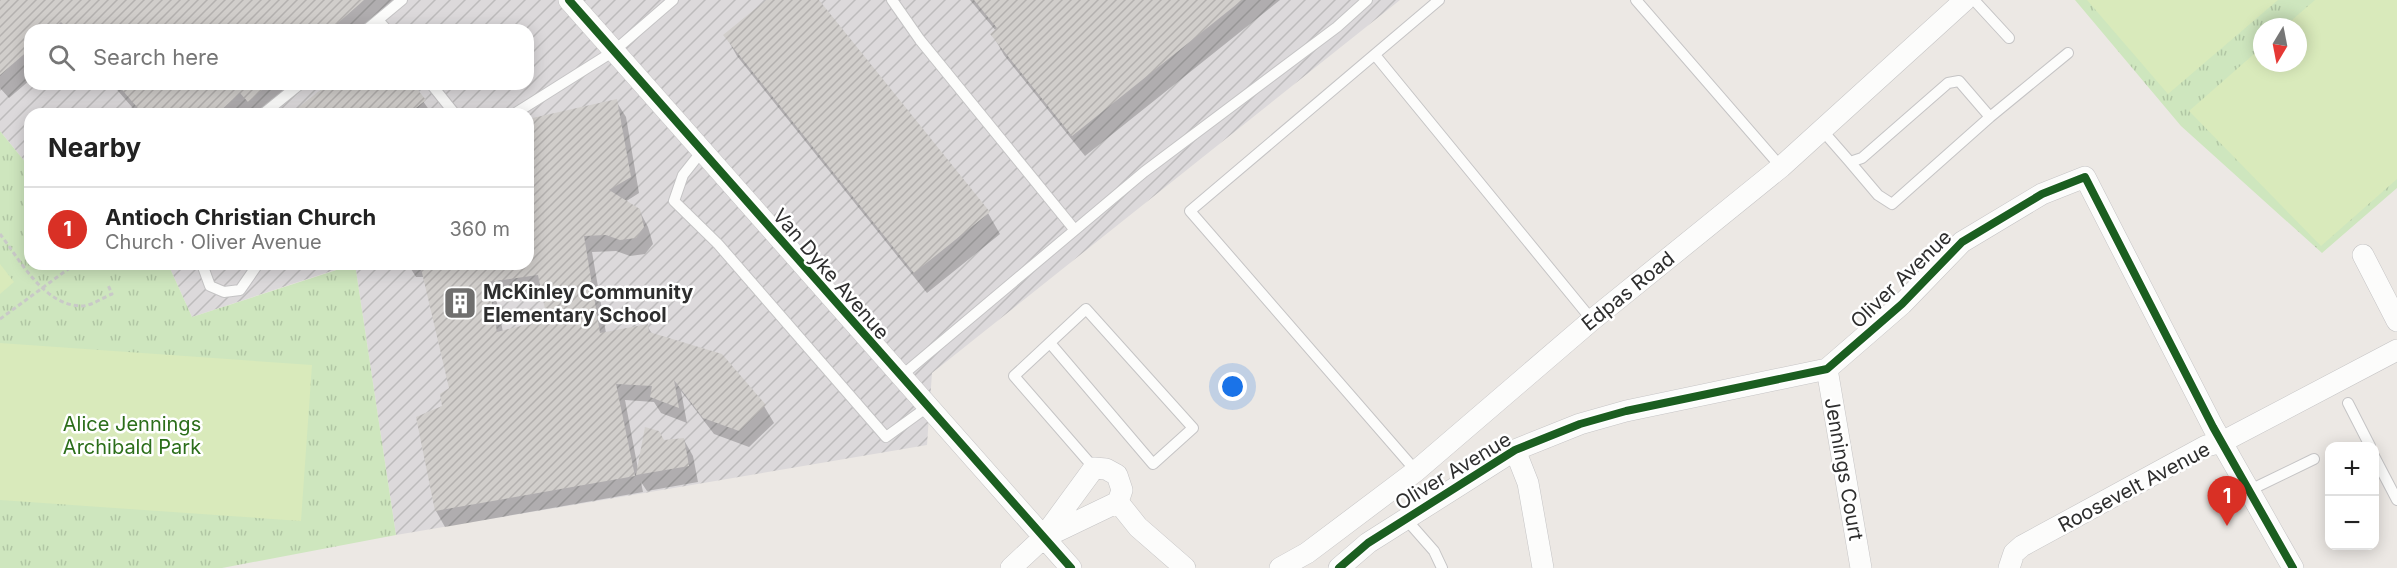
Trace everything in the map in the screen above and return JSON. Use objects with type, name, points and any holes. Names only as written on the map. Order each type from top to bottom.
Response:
[{"type":"street","name":"Van Dyke Avenue","points":[[569,0],[926,408],[1042,539],[1071,568]]},
{"type":"street","name":"Edpas Road","points":[[1280,568],[1307,554],[1416,471],[1592,320],[1822,130],[1965,0]]},
{"type":"street","name":"Oliver Avenue","points":[[1339,568],[1368,543],[1405,518],[1515,450],[1580,424],[1626,411],[1827,369],[1902,304],[1962,242],[2042,194],[2085,177],[2248,491],[2293,568]]},
{"type":"street","points":[[2363,255],[2397,321]]},
{"type":"street","name":"Roosevelt Avenue","points":[[2009,568],[2014,554],[2022,546],[2206,446],[2222,442],[2397,350]]},
{"type":"street","name":"Jennings Court","points":[[1827,369],[1860,568]]},
{"type":"street","points":[[1515,450],[1528,483],[1543,568]]},
{"type":"street","points":[[1011,568],[1042,539],[1094,468],[1106,469],[1117,475],[1122,490],[1118,502],[1042,539]]},
{"type":"street","points":[[1118,502],[1138,526],[1185,568]]},
{"type":"lane","points":[[373,24],[402,0]]},
{"type":"lane","points":[[524,108],[614,51],[673,0]]},
{"type":"lane","points":[[892,0],[920,40],[1074,229]]},
{"type":"lane","points":[[900,377],[1144,172],[1337,27],[1367,0]]},
{"type":"lane","points":[[1416,471],[1190,212],[1439,0]]},
{"type":"lane","points":[[1636,0],[1780,166]]},
{"type":"lane","points":[[1974,0],[2009,38]]},
{"type":"lane","points":[[378,20],[382,24]]},
{"type":"lane","points":[[1822,130],[1878,195],[1892,204],[1990,117],[2068,53]]},
{"type":"lane","points":[[1375,55],[1592,320]]},
{"type":"lane","points":[[1850,162],[1862,158],[1948,83],[1959,81],[1990,117]]},
{"type":"lane","points":[[270,108],[293,90]]},
{"type":"lane","points":[[436,90],[450,108]]},
{"type":"lane","points":[[702,151],[683,175],[674,201],[718,244],[886,438],[926,408]]},
{"type":"lane","points":[[204,270],[210,286],[225,292],[240,290],[254,270]]},
{"type":"lane","points":[[1050,343],[1154,464],[1193,428],[1086,309],[1014,376],[1094,468]]},
{"type":"lane","points":[[2348,403],[2368,442]]},
{"type":"lane","points":[[2248,491],[2314,459]]},
{"type":"lane","points":[[2379,466],[2397,500]]},
{"type":"lane","points":[[1405,518],[1434,551],[1442,568]]},
{"type":"path","points":[[0,234],[24,265]]},
{"type":"path","points":[[28,270],[42,288],[62,302],[83,307],[112,294],[108,285]]},
{"type":"path","points":[[0,319],[67,270]]},
{"type":"shaded area","points":[[0,0],[1400,0],[932,373],[927,445],[396,535],[356,270],[534,270],[534,108],[24,108],[24,161],[0,131]]},
{"type":"shaded area","points":[[171,270],[335,270],[192,317]]},
{"type":"green space","points":[[2075,0],[2397,0],[2397,188],[2322,253],[2181,126]]},
{"type":"green space","points":[[2087,0],[2278,0],[2257,18],[2253,18],[2253,21],[2168,94]]},
{"type":"green space","points":[[2315,0],[2397,0],[2397,179],[2321,246],[2189,111],[2253,55],[2253,72],[2307,72],[2307,18],[2294,18]]},
{"type":"green space","name":"Alice Jennings Archibald Park","points":[[0,131],[24,161],[24,270],[171,270],[192,317],[337,270],[356,270],[396,535],[222,568],[0,568]]},
{"type":"green space","points":[[0,264],[14,282],[0,294]]},
{"type":"green space","points":[[0,343],[312,365],[301,521],[0,500]]},
{"type":"building","points":[[0,0],[364,0],[337,24],[63,24],[61,22],[59,24],[24,24],[24,54],[0,75]]},
{"type":"building","points":[[766,0],[819,0],[990,212],[914,273],[723,35]]},
{"type":"building","points":[[974,0],[1242,0],[1072,136],[990,34],[997,28]]},
{"type":"building","points":[[122,90],[262,90],[248,102],[240,93],[224,108],[138,108]]},
{"type":"building","points":[[320,90],[418,90],[426,100],[416,108],[298,108]]},
{"type":"building","name":"McKinley Community Elementary School","points":[[617,99],[631,177],[609,190],[640,209],[644,227],[636,238],[620,240],[606,235],[584,236],[600,333],[648,324],[649,332],[722,354],[766,405],[739,431],[703,418],[674,380],[679,408],[650,397],[652,386],[616,384],[635,476],[435,511],[416,417],[442,406],[440,394],[449,388],[421,270],[534,270],[534,118]],"holes":[[[538,275],[547,319],[497,332],[488,282]]]},
{"type":"building","points":[[645,427],[659,431],[664,440],[684,438],[689,466],[636,475]]},
{"type":"cycle path","points":[[569,0],[1071,568]]},
{"type":"cycle path","points":[[1339,568],[1368,543],[1515,450],[1580,424],[1626,411],[1827,369],[1902,304],[1962,242],[2042,194],[2085,177],[2213,427],[2293,568]]},
{"type":"place","name":"McKinley Community Elementary School","points":[[460,303]]},
{"type":"place","name":"Antioch Christian Church","points":[[2227,526]]}]
